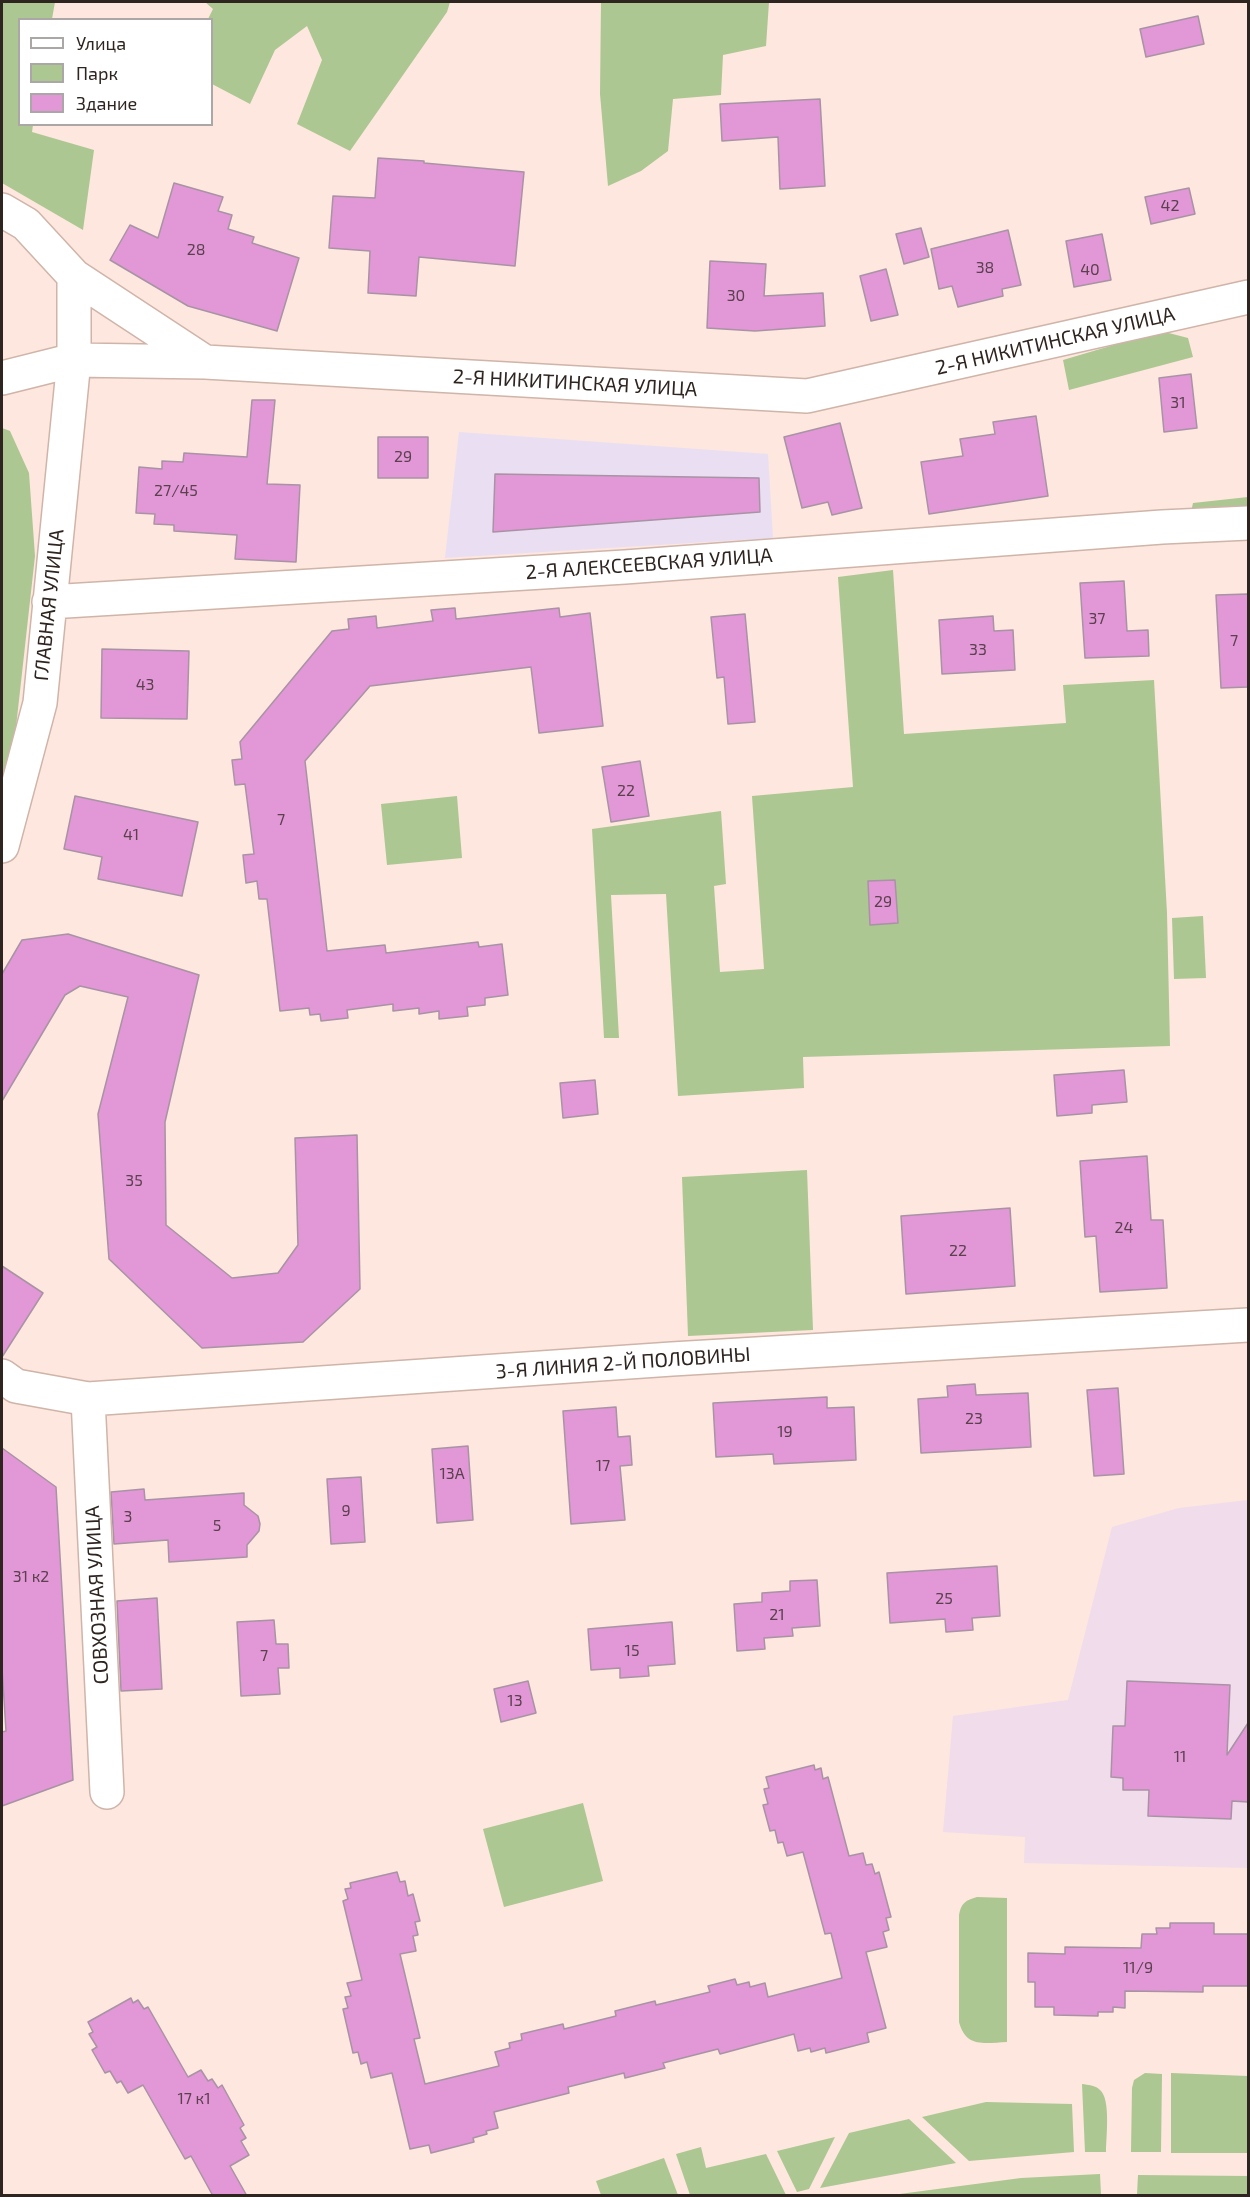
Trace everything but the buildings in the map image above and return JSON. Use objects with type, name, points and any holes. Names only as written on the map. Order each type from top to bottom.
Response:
[{"type":"street","points":[[2,210],[26,224],[74,276],[205,362]]},
{"type":"street","points":[[74,276],[74,360]]},
{"type":"street","name":"2-Я НИКИТИНСКАЯ УЛИЦА","points":[[2,378],[74,360],[205,362],[807,396],[1248,297]]},
{"type":"street","name":"ГЛАВНАЯ УЛИЦА","points":[[2,846],[40,703],[74,360]]},
{"type":"street","name":"2-Я АЛЕКСЕЕВСКАЯ УЛИЦА","points":[[49,602],[625,567],[1162,527],[1248,523]]},
{"type":"street","name":"3-Я ЛИНИЯ 2-Й ПОЛОВИНЫ","points":[[2,1376],[16,1386],[88,1399],[684,1358],[1248,1325]]},
{"type":"street","name":"СОВХОЗНАЯ УЛИЦА","points":[[88,1399],[107,1792]]},
{"type":"shaded area","points":[[459,432],[768,454],[773,538],[445,558]]},
{"type":"shaded area","points":[[1248,1500],[1248,1868],[1024,1863],[1025,1837],[943,1832],[953,1716],[1068,1700],[1112,1527],[1179,1508]]},
{"type":"green space","points":[[2,2],[55,2],[52,18],[18,18],[18,126],[33,126],[32,132],[94,150],[83,230],[2,183]]},
{"type":"green space","points":[[205,2],[450,2],[447,12],[350,151],[297,124],[322,60],[307,26],[275,50],[250,104],[213,85],[213,18],[208,18],[213,9]]},
{"type":"green space","points":[[601,2],[769,2],[766,46],[723,55],[721,95],[673,99],[668,151],[641,171],[608,186],[600,94]]},
{"type":"green space","points":[[1161,331],[1188,338],[1193,357],[1069,390],[1063,360]]},
{"type":"green space","points":[[2,428],[10,431],[29,473],[35,556],[14,745],[2,791]]},
{"type":"green space","points":[[1248,497],[1248,508],[1191,512],[1193,503]]},
{"type":"green space","points":[[893,570],[904,734],[1066,723],[1063,685],[1154,680],[1167,913],[1170,1046],[803,1057],[804,1088],[678,1096],[666,894],[611,895],[619,1038],[604,1038],[592,829],[721,811],[726,884],[714,886],[720,972],[764,969],[752,796],[853,787],[838,577]]},
{"type":"green space","points":[[457,796],[462,858],[387,865],[381,804]]},
{"type":"green space","points":[[1203,916],[1206,978],[1174,979],[1172,918]]},
{"type":"green space","points":[[807,1170],[813,1330],[688,1336],[682,1177]]},
{"type":"green space","points":[[583,1803],[603,1881],[504,1907],[483,1829]]},
{"type":"green space","points":[[977,1897],[1007,1898],[1007,2042],[984,2043],[971,2040],[962,2030],[959,2022],[959,1915],[965,1903]]},
{"type":"green space","points":[[1145,2073],[1162,2074],[1161,2152],[1131,2152],[1132,2088],[1134,2080]]},
{"type":"green space","points":[[1171,2073],[1248,2076],[1248,2153],[1171,2153]]},
{"type":"green space","points":[[1082,2084],[1100,2090],[1106,2102],[1106,2152],[1085,2152]]},
{"type":"green space","points":[[986,2102],[1072,2104],[1074,2152],[969,2161],[922,2117]]},
{"type":"green space","points":[[909,2119],[956,2163],[820,2188],[849,2133]]},
{"type":"green space","points":[[835,2137],[809,2189],[797,2192],[777,2151]]},
{"type":"green space","points":[[701,2147],[706,2168],[766,2154],[786,2195],[690,2195],[676,2154]]},
{"type":"green space","points":[[664,2158],[678,2195],[601,2195],[596,2181]]},
{"type":"green space","points":[[1100,2174],[1101,2195],[892,2195],[1021,2178]]},
{"type":"green space","points":[[1138,2175],[1248,2176],[1248,2195],[1137,2195]]}]
